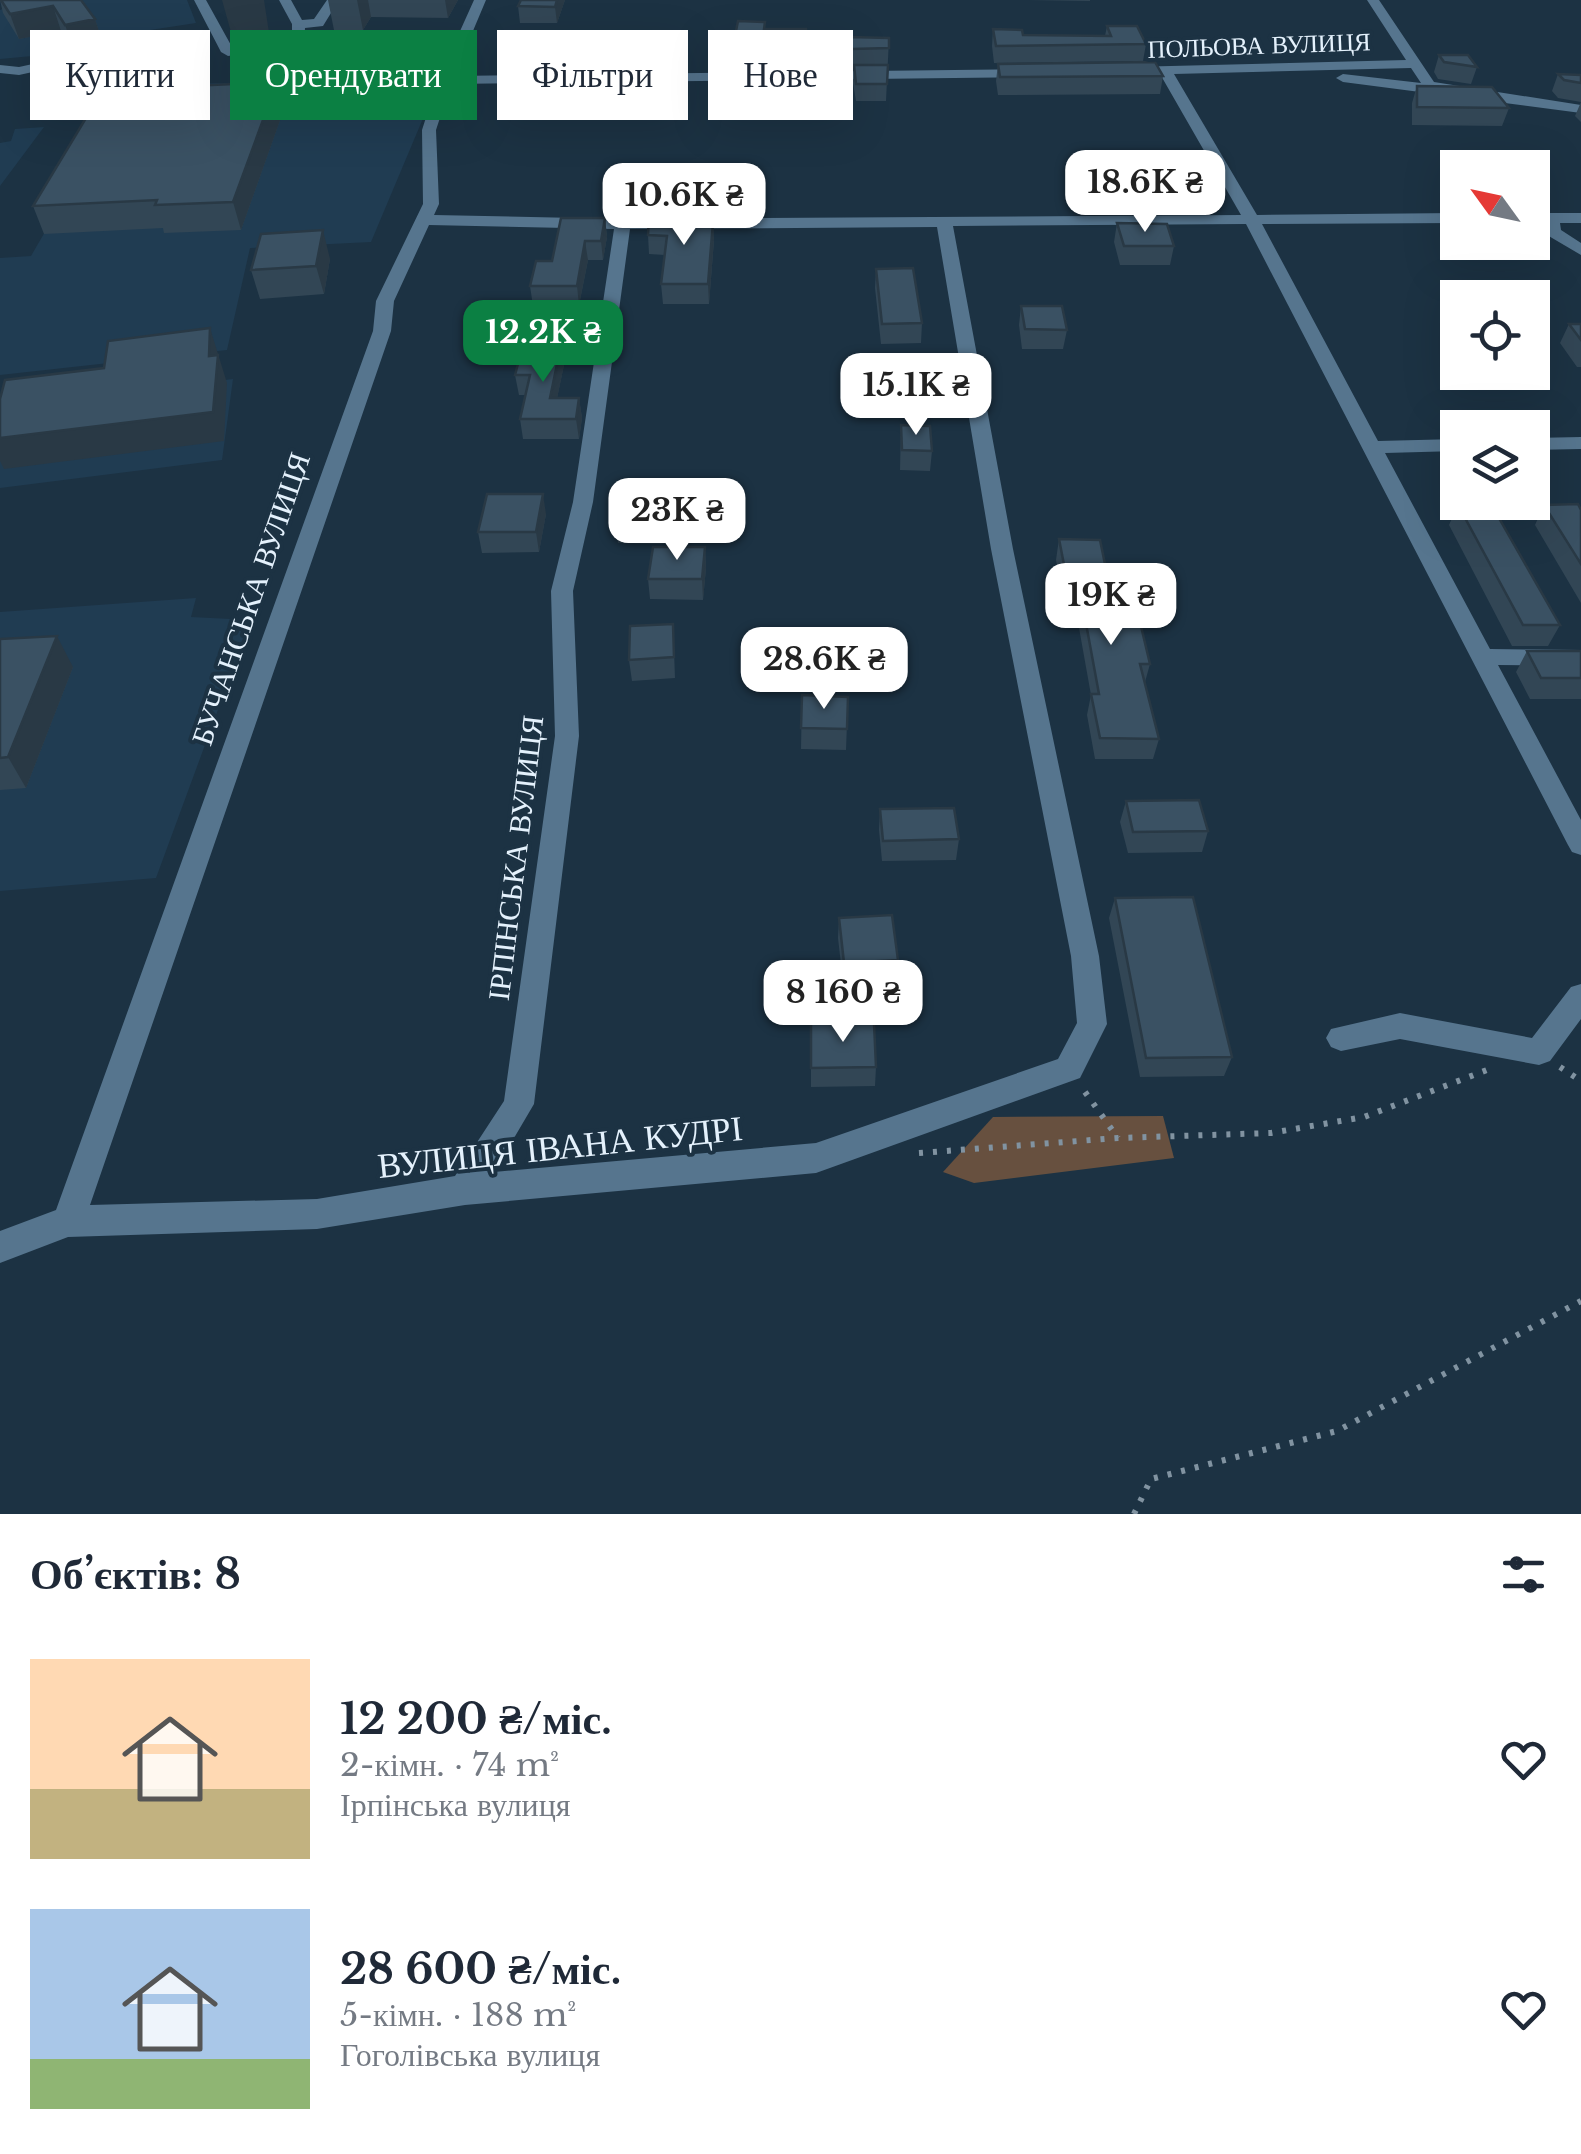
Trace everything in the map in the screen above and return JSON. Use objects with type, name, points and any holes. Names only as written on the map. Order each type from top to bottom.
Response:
[{"type":"street","points":[[200,0],[228,52],[299,42],[298,24],[286,0]]},
{"type":"street","points":[[298,24],[318,22],[334,0]]},
{"type":"street","name":"БУЧАНСЬКА ВУЛИЦЯ","points":[[467,30],[480,0]]},
{"type":"street","points":[[1373,0],[1395,1]]},
{"type":"street","name":"ПОЛЬОВА ВУЛИЦЯ","points":[[1373,0],[1415,64],[1430,84],[1440,90]]},
{"type":"street","name":"ПОЛЬОВА ВУЛИЦЯ","points":[[1106,72],[1415,64]]},
{"type":"street","points":[[1254,67],[1581,109]]},
{"type":"street","points":[[0,69],[22,77],[30,74]]},
{"type":"street","points":[[1164,71],[1251,218],[1581,844]]},
{"type":"street","points":[[477,80],[1047,72]]},
{"type":"street","name":"БУЧАНСЬКА ВУЛИЦЯ","points":[[68,1220],[382,331],[385,301],[426,220],[431,204],[429,130],[432,120]]},
{"type":"street","points":[[426,220],[623,224],[1440,218]]},
{"type":"street","points":[[1581,218],[1552,218],[1553,232],[1581,250]]},
{"type":"street","points":[[944,222],[1002,549],[1085,956],[1092,1024],[1069,1068]]},
{"type":"street","name":"ІРПІНСЬКА ВУЛИЦЯ","points":[[465,1190],[519,1104],[567,736],[562,591],[584,502],[623,224]]},
{"type":"street","points":[[1550,444],[1581,443]]},
{"type":"street","points":[[1372,447],[1440,446]]},
{"type":"street","points":[[1482,657],[1581,658]]},
{"type":"street","points":[[1340,1038],[1400,1026],[1538,1052],[1581,996]]},
{"type":"street","name":"ВУЛИЦЯ ІВАНА КУДРІ","points":[[0,1247],[68,1220],[318,1214],[465,1190],[816,1158],[1069,1068]]},
{"type":"path","points":[[914,1154],[1118,1138],[1271,1133],[1364,1117],[1538,1052]]},
{"type":"path","points":[[1069,1068],[1118,1138]]},
{"type":"path","points":[[1134,1514],[1151,1479],[1336,1431],[1581,1301]]},
{"type":"shaded area","points":[[30,0],[187,0],[196,23],[150,30],[30,30],[30,56],[0,59],[0,10]]},
{"type":"shaded area","points":[[210,83],[230,83],[230,120],[422,120],[371,242],[250,248],[227,350],[0,375],[0,258],[31,256],[110,120],[210,120]]},
{"type":"shaded area","points":[[44,127],[0,186],[0,143],[11,141],[15,129]]},
{"type":"shaded area","points":[[233,379],[222,460],[0,488],[0,406]]},
{"type":"shaded area","points":[[196,598],[191,617],[251,620],[156,878],[0,891],[0,612]]},
{"type":"shaded area","points":[[1163,1116],[1174,1158],[974,1183],[943,1172],[993,1117]]},
{"type":"building","points":[[1,0],[81,0],[95,19],[65,25],[53,6],[10,14]]},
{"type":"building","points":[[521,0],[557,0],[555,7],[518,6]]},
{"type":"building","points":[[738,21],[765,22],[764,29],[806,30],[736,30]]},
{"type":"building","points":[[1107,26],[1137,26],[1146,44],[996,46],[993,29],[1022,30],[1023,35],[1111,36]]},
{"type":"building","points":[[853,37],[889,38],[889,48],[853,49]]},
{"type":"building","points":[[1439,55],[1468,55],[1477,67],[1444,62]]},
{"type":"building","points":[[1155,62],[1163,76],[1000,77],[998,64]]},
{"type":"building","points":[[854,65],[888,65],[887,84],[856,84]]},
{"type":"building","points":[[1558,74],[1581,75],[1581,83],[1564,80]]},
{"type":"building","points":[[230,84],[230,120],[263,120],[233,202],[155,205],[157,200],[33,206],[85,120],[210,120],[210,85]]},
{"type":"building","points":[[1417,86],[1492,87],[1509,108],[1417,107]]},
{"type":"building","points":[[650,177],[689,178],[689,196],[649,196]]},
{"type":"building","points":[[649,214],[689,214],[689,220],[713,222],[708,284],[661,284],[667,236],[648,235]]},
{"type":"building","points":[[561,218],[605,218],[601,241],[585,241],[577,286],[530,286],[536,261],[552,261]]},
{"type":"building","points":[[1117,223],[1167,224],[1174,246],[1124,246]]},
{"type":"building","points":[[323,230],[316,266],[251,270],[261,234]]},
{"type":"building","points":[[913,268],[922,323],[882,324],[876,269]]},
{"type":"building","points":[[1021,306],[1062,306],[1067,330],[1025,329]]},
{"type":"building","points":[[1569,324],[1581,324],[1581,340]]},
{"type":"building","points":[[210,328],[209,356],[218,355],[213,412],[0,438],[0,399],[5,380],[104,368],[108,341]]},
{"type":"building","points":[[523,345],[561,345],[550,398],[579,398],[576,419],[520,419],[530,375],[515,375]]},
{"type":"building","points":[[901,425],[930,426],[932,451],[902,450]]},
{"type":"building","points":[[621,493],[671,493],[667,523],[616,522]]},
{"type":"building","points":[[487,494],[543,494],[536,532],[478,532]]},
{"type":"building","points":[[1578,504],[1581,564],[1550,515],[1550,505]]},
{"type":"building","points":[[1466,520],[1500,520],[1560,625],[1523,625]]},
{"type":"building","points":[[1059,539],[1100,540],[1117,622],[1140,622],[1150,664],[1140,664],[1159,739],[1100,738],[1091,694],[1099,694],[1078,580],[1067,580]]},
{"type":"building","points":[[653,547],[705,547],[702,579],[648,579]]},
{"type":"building","points":[[673,624],[674,657],[629,660],[630,626]]},
{"type":"building","points":[[57,636],[8,757],[0,758],[0,639]]},
{"type":"building","points":[[1527,651],[1581,651],[1581,678],[1541,678]]},
{"type":"building","points":[[802,695],[848,697],[847,729],[801,728]]},
{"type":"building","points":[[1199,800],[1208,831],[1133,832],[1126,801]]},
{"type":"building","points":[[954,808],[959,839],[883,841],[880,809]]},
{"type":"building","points":[[1193,897],[1232,1057],[1146,1058],[1115,898]]},
{"type":"building","points":[[892,915],[898,960],[844,963],[839,918]]},
{"type":"building","points":[[811,1023],[874,1023],[876,1067],[811,1068]]}]
